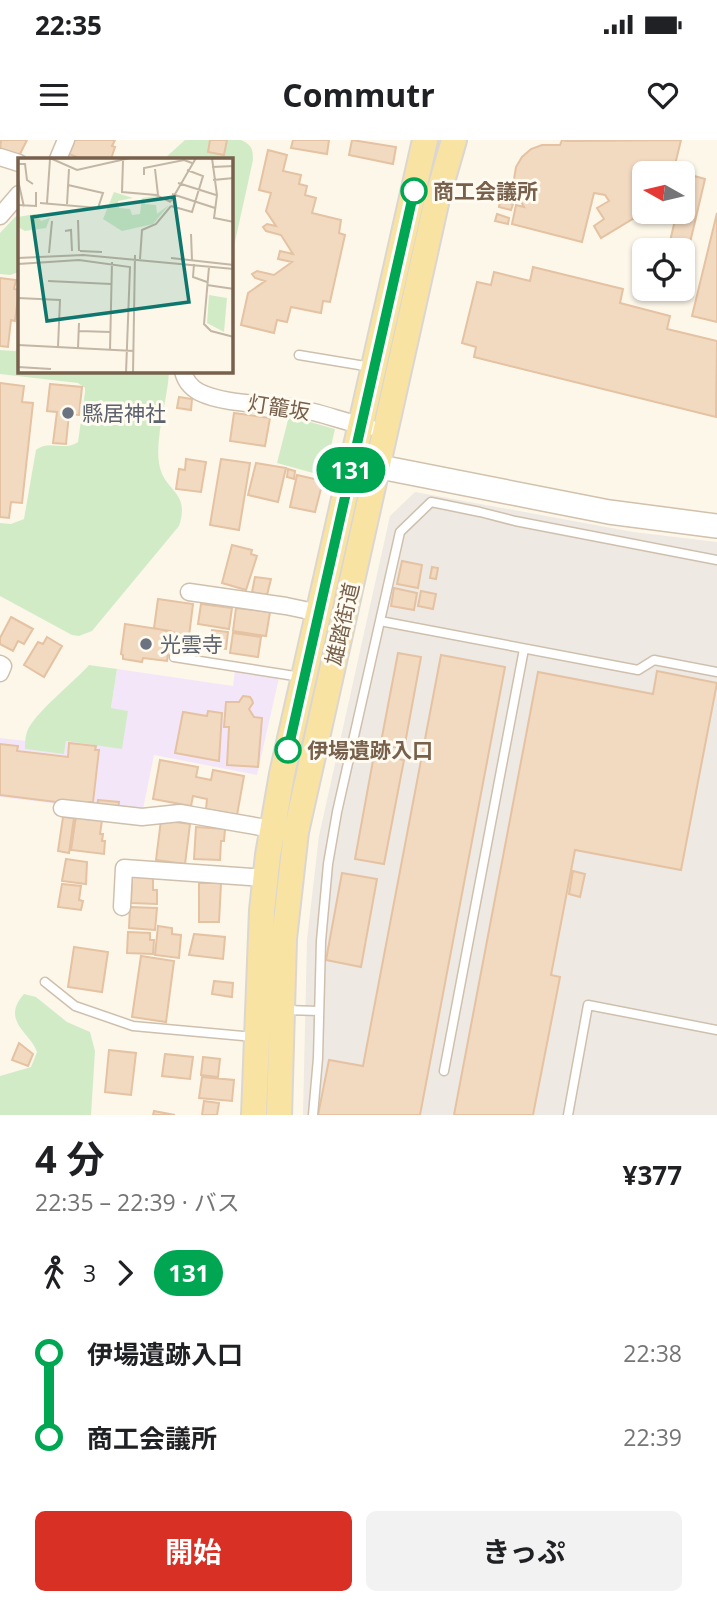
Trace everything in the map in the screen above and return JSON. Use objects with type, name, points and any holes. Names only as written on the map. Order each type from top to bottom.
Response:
[{"type":"main road","name":"雄踏街道","points":[[254,1115],[259,951],[272,829],[425,140]]},
{"type":"main road","name":"雄踏街道","points":[[279,1115],[286,912],[299,819],[385,430],[454,140]]},
{"type":"street","points":[[58,158],[66,140]]},
{"type":"street","points":[[0,157],[18,163]]},
{"type":"street","points":[[0,216],[18,195]]},
{"type":"street","name":"灯籠坂","points":[[184,373],[192,388],[201,393],[244,402],[295,408],[385,430]]},
{"type":"street","points":[[353,461],[608,512],[717,526]]},
{"type":"street","points":[[189,592],[319,613]]},
{"type":"street","points":[[0,664],[3,666],[0,673]]},
{"type":"street","points":[[62,808],[142,817],[180,813],[272,829]]},
{"type":"street","points":[[122,907],[124,868],[265,878]]},
{"type":"lane","points":[[299,355],[374,368]]},
{"type":"lane","points":[[313,1115],[323,915],[332,838],[400,532],[431,502],[717,560]]},
{"type":"lane","points":[[380,621],[638,670],[654,660],[717,672]]},
{"type":"lane","points":[[444,1071],[524,649]]},
{"type":"lane","points":[[174,657],[304,678]]},
{"type":"lane","points":[[45,982],[75,1006],[132,1026],[257,1037]]},
{"type":"lane","points":[[568,1115],[588,1005],[717,1030]]},
{"type":"lane","points":[[282,1010],[318,1011]]},
{"type":"shaded area","points":[[415,492],[633,532],[717,542],[717,1115],[303,1115],[307,940],[319,836],[390,516]]},
{"type":"shaded area","points":[[117,669],[233,686],[235,671],[279,678],[257,775],[154,755],[142,814],[0,797],[0,738],[26,741],[25,749],[64,753],[66,741],[111,708]]},
{"type":"green space","points":[[185,140],[241,140],[250,146],[253,160],[233,251],[233,158],[165,158]]},
{"type":"green space","points":[[18,216],[18,272],[0,274],[0,233]]},
{"type":"green space","points":[[18,349],[18,373],[169,373],[158,452],[162,473],[182,505],[179,526],[92,631],[79,636],[72,635],[0,596],[0,523],[11,524],[24,519],[36,450],[78,442],[85,392],[85,388],[78,383],[0,374],[0,350]]},
{"type":"green space","points":[[289,416],[335,429],[324,476],[277,463]]},
{"type":"green space","points":[[89,665],[117,669],[111,708],[128,711],[122,749],[66,741],[64,754],[25,749],[27,732],[37,717]]},
{"type":"green space","points":[[24,994],[36,997],[67,1022],[90,1032],[95,1051],[91,1115],[0,1115],[0,1076],[31,1067],[37,1052],[16,1019],[17,1003]]},
{"type":"building","points":[[1,140],[27,140],[18,158],[0,151]]},
{"type":"building","points":[[71,140],[115,140],[111,158],[79,158],[66,153]]},
{"type":"building","points":[[210,140],[227,140],[224,155],[208,152]]},
{"type":"building","points":[[293,140],[329,140],[327,154],[291,148]]},
{"type":"building","points":[[352,140],[396,147],[393,164],[349,155]]},
{"type":"building","points":[[562,140],[681,140],[676,161],[632,161],[632,219],[601,238],[594,226],[604,219],[597,208],[609,201],[605,195],[594,193],[582,242],[512,224],[516,205],[524,207],[515,191],[514,179],[516,167],[522,157],[531,149],[542,145],[560,145]]},
{"type":"building","points":[[268,150],[287,155],[283,171],[301,175],[299,184],[307,186],[305,195],[316,198],[312,213],[341,220],[339,233],[345,235],[330,302],[323,301],[321,313],[291,307],[287,322],[277,320],[274,333],[241,325],[248,293],[265,281],[252,274],[257,271],[274,275],[292,262],[278,259],[280,251],[293,254],[281,235],[266,231],[263,227],[267,224],[276,226],[266,211],[271,193],[259,190]]},
{"type":"building","points":[[695,176],[705,179],[695,222]]},
{"type":"building","points":[[500,201],[513,204],[511,210],[499,207]]},
{"type":"building","points":[[717,213],[717,322],[692,316]]},
{"type":"building","points":[[497,214],[509,218],[508,224],[495,221]]},
{"type":"building","points":[[674,224],[694,224],[691,238],[671,238]]},
{"type":"building","points":[[533,267],[623,289],[620,303],[670,316],[667,329],[717,341],[716,417],[474,357],[476,347],[462,343],[477,282],[491,285],[494,272],[530,281]]},
{"type":"building","points":[[0,278],[16,280],[14,289],[18,290],[18,298],[15,321],[11,320],[8,347],[0,346]]},
{"type":"building","points":[[0,383],[24,386],[22,402],[33,403],[22,503],[11,502],[9,518],[0,517]]},
{"type":"building","name":"縣居神社","points":[[50,384],[82,387],[79,415],[69,414],[66,444],[53,443],[57,412],[47,411]]},
{"type":"building","points":[[179,397],[192,399],[191,410],[177,408]]},
{"type":"building","points":[[234,413],[270,418],[265,446],[230,441]]},
{"type":"building","points":[[186,459],[206,462],[201,492],[176,489],[179,469],[185,470]]},
{"type":"building","points":[[221,459],[250,463],[239,530],[210,525]]},
{"type":"building","points":[[256,463],[286,468],[278,502],[248,495]]},
{"type":"building","points":[[288,469],[295,471],[294,479],[287,477]]},
{"type":"building","points":[[297,475],[323,481],[315,512],[290,507]]},
{"type":"building","points":[[232,545],[252,550],[251,554],[257,556],[246,590],[222,583]]},
{"type":"building","points":[[402,561],[422,565],[418,588],[397,584]]},
{"type":"building","points":[[432,567],[438,568],[436,579],[430,578]]},
{"type":"building","points":[[255,577],[271,579],[267,595],[252,592]]},
{"type":"building","points":[[394,588],[417,593],[414,610],[391,606]]},
{"type":"building","points":[[421,591],[436,594],[433,609],[418,606]]},
{"type":"building","points":[[158,599],[193,604],[189,636],[154,628]]},
{"type":"building","points":[[201,604],[232,608],[229,629],[198,624]]},
{"type":"building","points":[[236,608],[270,612],[266,636],[233,631]]},
{"type":"building","points":[[11,617],[33,629],[24,644],[18,641],[13,651],[0,644],[0,638]]},
{"type":"building","name":"光雲寺","points":[[125,624],[171,631],[167,661],[143,658],[142,662],[123,659],[121,654]]},
{"type":"building","points":[[212,630],[228,632],[226,649],[209,647]]},
{"type":"building","points":[[233,633],[261,637],[258,657],[230,653]]},
{"type":"building","points":[[47,637],[62,646],[44,677],[24,665],[38,642],[43,644]]},
{"type":"building","points":[[398,653],[421,657],[404,749],[383,745],[384,742],[381,742]]},
{"type":"building","points":[[441,655],[505,667],[420,1115],[318,1115],[329,1060],[363,1066]]},
{"type":"building","points":[[657,671],[717,683],[681,870],[575,850],[551,975],[560,977],[533,1115],[454,1115],[538,672],[653,694]]},
{"type":"building","points":[[243,696],[252,700],[249,709],[254,717],[262,718],[258,767],[227,765],[229,727],[224,727],[226,702],[239,702]]},
{"type":"building","points":[[208,711],[222,713],[219,761],[175,753],[183,712],[207,716]]},
{"type":"building","points":[[69,743],[96,746],[95,750],[99,750],[93,802],[89,802],[88,806],[0,795],[0,744],[18,746],[17,751],[68,757]]},
{"type":"building","points":[[374,755],[404,760],[384,864],[355,859]]},
{"type":"building","points":[[160,760],[198,767],[196,777],[211,780],[213,770],[244,776],[237,815],[206,809],[207,799],[193,796],[191,806],[153,799]]},
{"type":"building","points":[[98,800],[119,802],[118,810],[97,807]]},
{"type":"building","points":[[76,816],[102,820],[100,834],[103,834],[102,841],[105,841],[104,854],[71,850]]},
{"type":"building","points":[[63,817],[74,818],[69,853],[58,851]]},
{"type":"building","points":[[161,820],[190,824],[185,864],[156,860]]},
{"type":"building","points":[[196,827],[225,829],[220,860],[194,859]]},
{"type":"building","points":[[66,859],[87,862],[86,884],[62,881]]},
{"type":"building","points":[[573,871],[585,874],[580,897],[569,894]]},
{"type":"building","points":[[342,873],[377,879],[361,967],[326,960]]},
{"type":"building","points":[[132,876],[153,877],[157,904],[131,903]]},
{"type":"building","points":[[199,883],[221,883],[219,922],[199,922]]},
{"type":"building","points":[[62,884],[81,886],[81,910],[58,907]]},
{"type":"building","points":[[130,907],[157,908],[155,930],[129,928]]},
{"type":"building","points":[[158,926],[172,928],[172,934],[181,935],[179,958],[155,955]]},
{"type":"building","points":[[128,932],[150,933],[150,940],[154,940],[153,954],[127,953]]},
{"type":"building","points":[[194,934],[225,937],[223,959],[189,955]]},
{"type":"building","points":[[74,947],[108,952],[102,992],[68,987]]},
{"type":"building","points":[[141,956],[174,961],[166,1022],[132,1017]]},
{"type":"building","points":[[214,981],[233,983],[232,997],[212,994]]},
{"type":"building","points":[[19,1043],[33,1054],[28,1066],[12,1060]]},
{"type":"building","points":[[109,1050],[136,1053],[131,1095],[105,1092]]},
{"type":"building","points":[[165,1054],[193,1057],[190,1079],[162,1076]]},
{"type":"building","points":[[203,1057],[220,1059],[218,1077],[201,1075]]},
{"type":"building","points":[[202,1077],[234,1080],[232,1101],[199,1098]]},
{"type":"building","points":[[204,1101],[219,1103],[217,1115],[202,1115]]},
{"type":"building","points":[[154,1111],[175,1115],[153,1115]]},
{"type":"bus line","name":"131","points":[[288,750],[414,191]]},
{"type":"place","name":"商工会議所","points":[[414,191]]},
{"type":"place","name":"縣居神社","points":[[68,413]]},
{"type":"place","name":"光雲寺","points":[[146,644]]},
{"type":"place","name":"伊場遺跡入口","points":[[288,750]]}]
